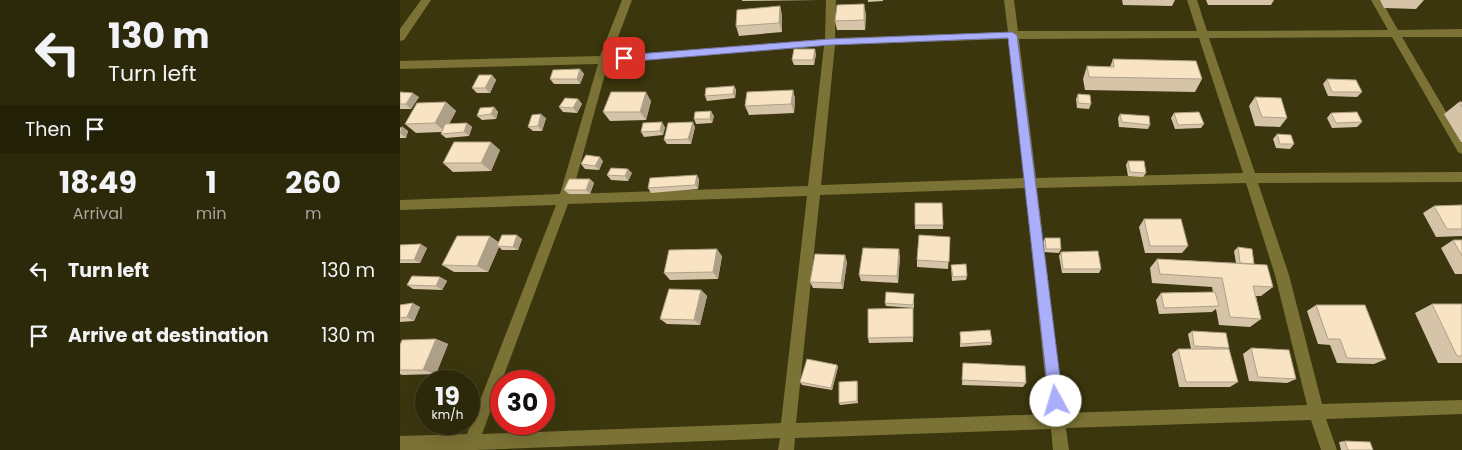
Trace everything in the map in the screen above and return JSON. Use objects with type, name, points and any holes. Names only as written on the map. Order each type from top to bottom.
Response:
[{"type":"street","points":[[400,37],[426,0]]},
{"type":"street","points":[[470,445],[564,200],[604,60],[627,0]]},
{"type":"street","points":[[786,450],[830,42],[831,0]]},
{"type":"street","points":[[1009,0],[1062,450]]},
{"type":"street","points":[[1192,0],[1282,275],[1316,412],[1330,450]]},
{"type":"street","points":[[1376,0],[1462,149]]},
{"type":"street","points":[[400,64],[604,60],[830,42],[1012,35],[1462,33]]},
{"type":"street","points":[[400,205],[1031,183],[1249,178],[1462,178]]},
{"type":"street","points":[[400,444],[470,445],[789,430],[1462,408]]},
{"type":"building","points":[[864,4],[864,20],[835,21],[837,5]]},
{"type":"building","points":[[780,6],[779,23],[736,26],[737,10]]},
{"type":"building","points":[[794,49],[815,49],[813,60],[792,60]]},
{"type":"building","points":[[1113,59],[1196,61],[1202,79],[1089,77],[1087,66],[1114,67]]},
{"type":"building","points":[[580,69],[577,79],[550,79],[553,70]]},
{"type":"building","points":[[479,75],[492,75],[485,88],[472,88]]},
{"type":"building","points":[[1327,79],[1356,80],[1362,92],[1332,92]]},
{"type":"building","points":[[734,86],[733,94],[705,96],[706,88]]},
{"type":"building","points":[[793,90],[791,104],[745,106],[747,92]]},
{"type":"building","points":[[400,92],[413,93],[406,104],[400,104]]},
{"type":"building","points":[[611,92],[646,92],[640,112],[603,112]]},
{"type":"building","points":[[1078,94],[1090,95],[1091,104],[1078,103]]},
{"type":"building","points":[[1255,97],[1281,98],[1287,118],[1262,117]]},
{"type":"building","points":[[565,98],[578,99],[573,108],[559,107]]},
{"type":"building","points":[[446,102],[435,123],[405,124],[417,103]]},
{"type":"building","points":[[494,107],[491,114],[477,116],[480,108]]},
{"type":"building","points":[[711,111],[710,119],[694,119],[695,112]]},
{"type":"building","points":[[1199,112],[1204,124],[1178,125],[1174,113]]},
{"type":"building","points":[[1357,112],[1362,122],[1336,123],[1331,113]]},
{"type":"building","points":[[541,114],[538,126],[528,127],[532,115]]},
{"type":"building","points":[[1120,114],[1149,116],[1150,125],[1122,122]]},
{"type":"building","points":[[662,122],[660,131],[641,132],[643,123]]},
{"type":"building","points":[[693,122],[688,139],[664,140],[668,123]]},
{"type":"building","points":[[467,123],[464,132],[441,134],[445,124]]},
{"type":"building","points":[[1277,134],[1291,135],[1294,144],[1280,144]]},
{"type":"building","points":[[454,142],[491,142],[481,163],[443,163]]},
{"type":"building","points":[[586,155],[600,157],[595,166],[581,164]]},
{"type":"building","points":[[1128,161],[1144,161],[1146,173],[1130,172]]},
{"type":"building","points":[[611,168],[628,169],[625,176],[607,175]]},
{"type":"building","points":[[697,175],[695,185],[648,188],[650,178]]},
{"type":"building","points":[[569,179],[590,179],[586,190],[564,190]]},
{"type":"building","points":[[915,203],[942,203],[943,225],[915,225]]},
{"type":"building","points":[[1462,205],[1462,229],[1447,229],[1434,206]]},
{"type":"building","points":[[1144,219],[1181,219],[1188,246],[1150,246]]},
{"type":"building","points":[[502,235],[517,235],[513,247],[497,246]]},
{"type":"building","points":[[919,235],[950,237],[949,262],[917,260]]},
{"type":"building","points":[[457,236],[490,236],[477,266],[442,265]]},
{"type":"building","points":[[1045,238],[1060,238],[1061,249],[1046,249]]},
{"type":"building","points":[[1453,240],[1462,240],[1462,256]]},
{"type":"building","points":[[421,244],[414,260],[400,260],[400,245]]},
{"type":"building","points":[[1238,247],[1252,249],[1254,264],[1240,263]]},
{"type":"building","points":[[863,248],[899,249],[897,276],[859,275]]},
{"type":"building","points":[[717,249],[713,272],[664,273],[669,250]]},
{"type":"building","points":[[1098,251],[1101,269],[1063,269],[1061,252]]},
{"type":"building","points":[[815,254],[845,255],[841,283],[810,282]]},
{"type":"building","points":[[1157,259],[1267,265],[1273,287],[1253,286],[1261,319],[1230,317],[1222,278],[1160,274]]},
{"type":"building","points":[[966,264],[967,276],[953,277],[951,265]]},
{"type":"building","points":[[412,276],[440,277],[436,286],[407,285]]},
{"type":"building","points":[[669,289],[701,290],[694,320],[660,319]]},
{"type":"building","points":[[886,292],[914,294],[913,305],[885,303]]},
{"type":"building","points":[[1215,292],[1219,306],[1164,308],[1161,293]]},
{"type":"building","points":[[413,303],[407,317],[400,318],[400,305]]},
{"type":"building","points":[[1432,304],[1462,304],[1462,356],[1457,356]]},
{"type":"building","points":[[1316,305],[1365,305],[1386,359],[1347,358],[1340,339],[1328,339]]},
{"type":"building","points":[[913,308],[913,337],[868,338],[868,309]]},
{"type":"building","points":[[990,330],[992,342],[961,344],[960,332]]},
{"type":"building","points":[[1192,331],[1226,333],[1229,348],[1194,346]]},
{"type":"building","points":[[436,339],[423,370],[400,370],[400,345],[402,340]]},
{"type":"building","points":[[1251,348],[1289,350],[1296,379],[1258,377]]},
{"type":"building","points":[[1178,349],[1229,349],[1238,382],[1186,382]]},
{"type":"building","points":[[807,359],[837,365],[831,388],[800,382]]},
{"type":"building","points":[[963,363],[1025,366],[1026,383],[962,380]]},
{"type":"building","points":[[857,381],[857,401],[839,403],[839,382]]},
{"type":"building","points":[[1345,441],[1370,442],[1373,450],[1348,450]]},
{"type":"route","points":[[624,58],[830,42],[1012,35],[1056,401]]}]
